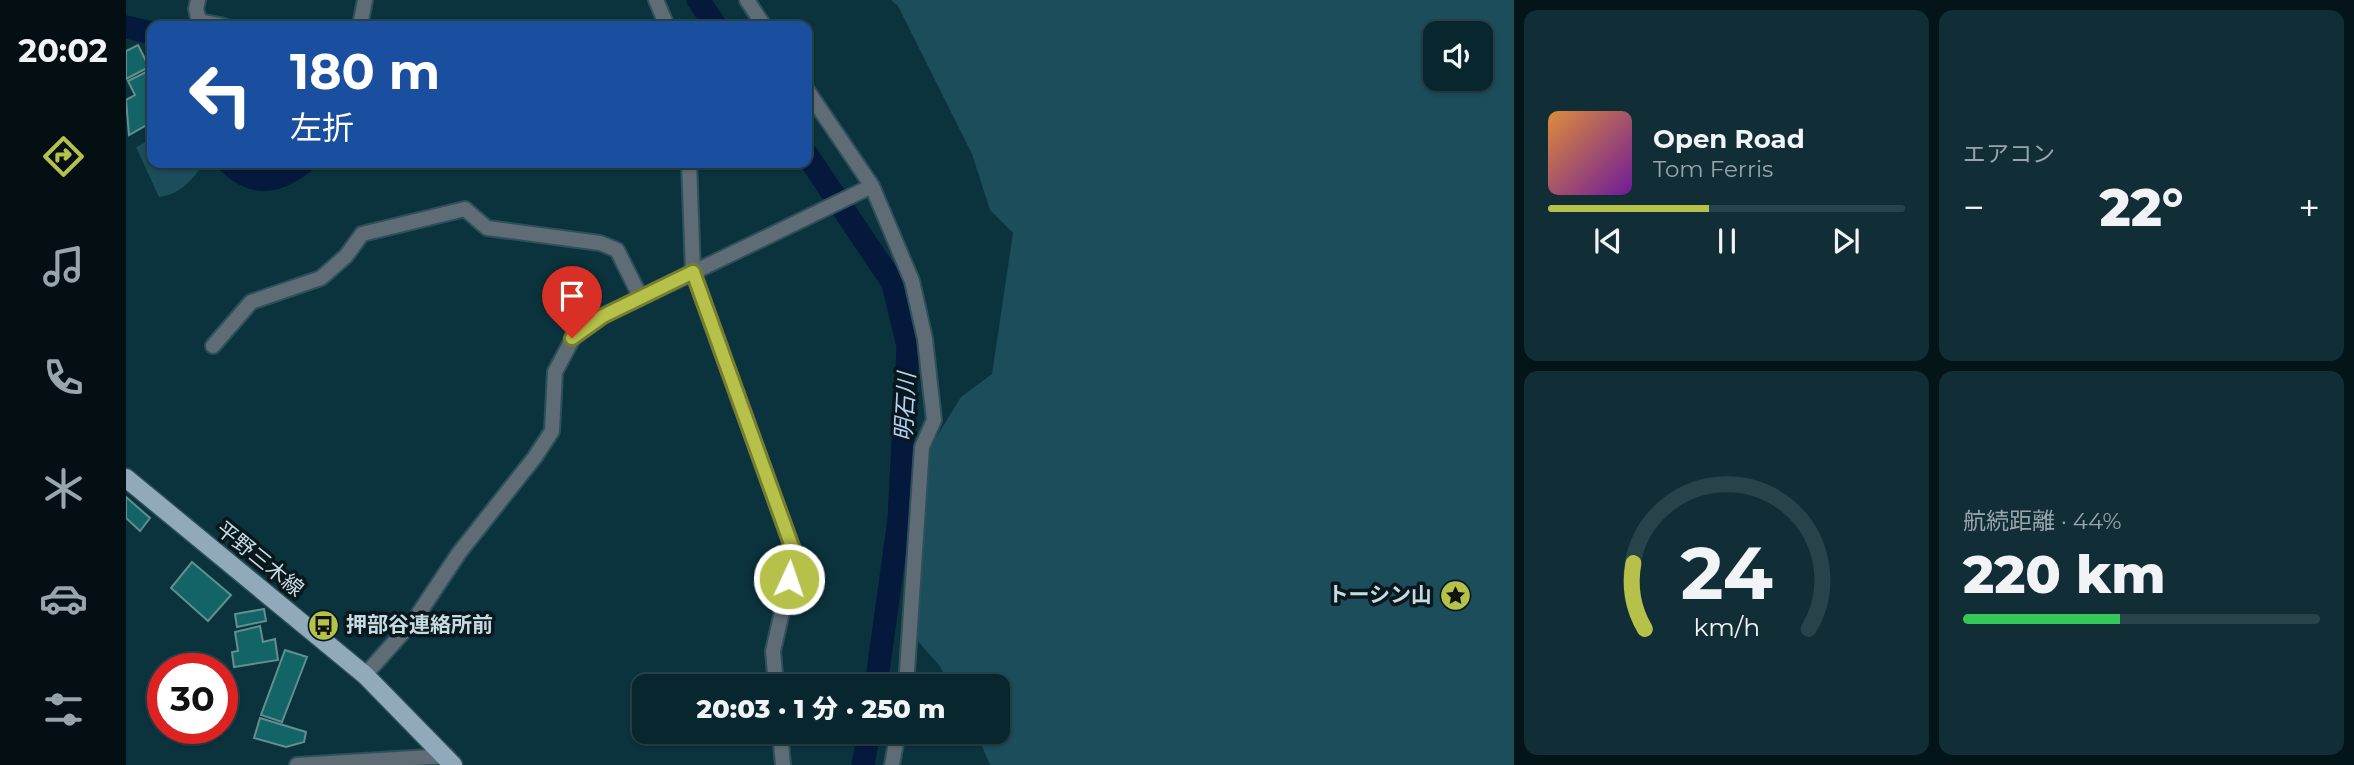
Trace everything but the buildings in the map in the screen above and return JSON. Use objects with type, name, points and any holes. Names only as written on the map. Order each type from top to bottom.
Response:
[{"type":"main road","name":"平野三木線","points":[[126,478],[365,675],[450,760]]},
{"type":"street","points":[[198,0],[196,9],[199,21]]},
{"type":"street","points":[[361,21],[365,0]]},
{"type":"street","points":[[656,0],[665,21]]},
{"type":"street","points":[[747,0],[762,21]]},
{"type":"street","points":[[812,97],[872,186],[912,281],[925,339],[934,420],[922,447],[907,674]]},
{"type":"street","points":[[689,168],[693,272],[795,555],[773,651],[775,674]]},
{"type":"street","points":[[365,675],[415,620],[453,561],[535,457],[552,431],[555,372],[572,338],[603,316],[872,186]]},
{"type":"street","points":[[213,346],[251,302],[321,278],[346,256],[362,234],[466,209],[487,228],[600,243],[617,250],[641,298]]},
{"type":"street","points":[[781,744],[783,765]]},
{"type":"street","points":[[892,765],[896,744]]},
{"type":"street","points":[[297,765],[450,760]]},
{"type":"shaded area","points":[[891,0],[1514,0],[1514,765],[990,765],[981,744],[1010,744],[1010,674],[944,674],[915,638],[929,449],[961,397],[992,374],[1013,233],[990,210],[972,154],[898,6]]},
{"type":"shaded area","points":[[147,142],[147,168],[200,168],[183,187],[172,194],[159,197],[136,147]]},
{"type":"waterway","name":"明石川","points":[[698,0],[713,21]]},
{"type":"waterway","points":[[126,27],[147,32]]},
{"type":"waterway","name":"明石川","points":[[812,162],[893,283],[908,347],[899,519],[878,674]]},
{"type":"waterway","points":[[235,168],[256,179],[274,178],[296,168]]},
{"type":"waterway","name":"明石川","points":[[863,765],[867,744]]},
{"type":"place","name":"トーシン山","points":[[1455,595]]},
{"type":"place","name":"押部谷連絡所前","points":[[323,625]]},
{"type":"route","points":[[572,338],[603,316],[693,272],[795,555],[789,579]]}]
